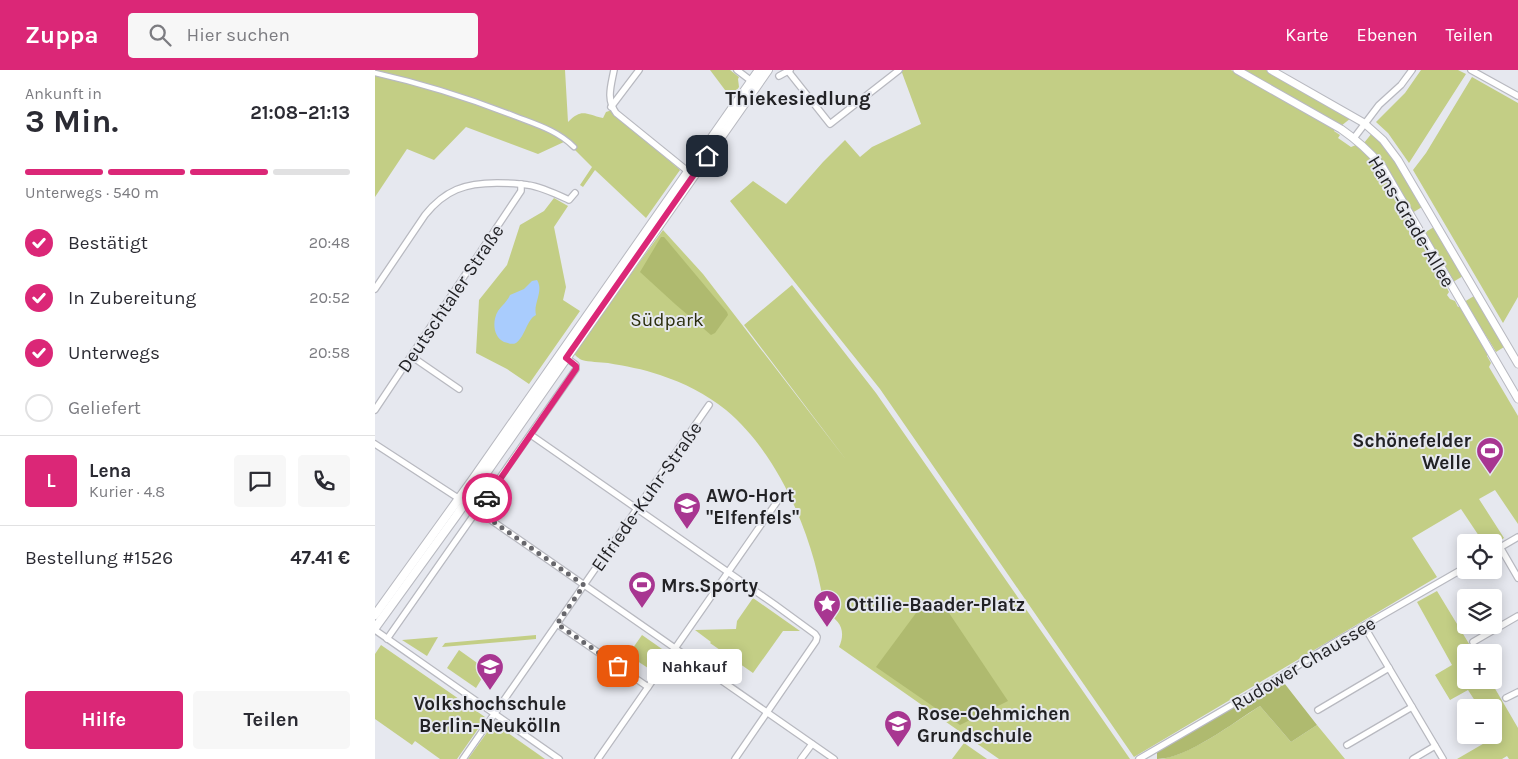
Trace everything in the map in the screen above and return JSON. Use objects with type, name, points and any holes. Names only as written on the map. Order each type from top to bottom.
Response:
[{"type":"main road","points":[[754,83],[759,70]]},
{"type":"main road","points":[[375,629],[462,501],[754,83],[768,70]]},
{"type":"main road","points":[[375,616],[462,501]]},
{"type":"street","points":[[615,70],[610,92],[611,106],[616,113],[691,174]]},
{"type":"street","points":[[611,106],[639,70]]},
{"type":"street","points":[[737,70],[754,83]]},
{"type":"street","points":[[779,76],[789,71],[830,124],[899,70]]},
{"type":"street","name":"Hans-Grade-Allee","points":[[1237,70],[1354,138],[1382,166],[1518,399]]},
{"type":"street","name":"Hans-Grade-Allee","points":[[1271,70],[1364,123],[1383,140],[1398,160],[1518,364]]},
{"type":"street","points":[[1354,138],[1379,105],[1401,85],[1412,70]]},
{"type":"street","points":[[1471,70],[1518,96]]},
{"type":"street","points":[[375,73],[439,89],[506,112],[555,132],[574,147]]},
{"type":"street","points":[[375,289],[433,204],[447,194],[463,187],[480,183],[521,184],[546,190],[569,200],[575,193]]},
{"type":"street","name":"Deutschtaler Straße","points":[[375,410],[521,191],[521,184]]},
{"type":"street","points":[[411,356],[459,389]]},
{"type":"street","points":[[387,639],[576,369],[576,366],[563,356]]},
{"type":"street","name":"Elfriede-Kuhr-Straße","points":[[463,759],[709,405]]},
{"type":"street","points":[[531,435],[774,604],[817,637],[735,759]]},
{"type":"street","points":[[375,444],[478,511],[834,759]]},
{"type":"street","points":[[598,759],[781,496]]},
{"type":"street","points":[[1502,546],[1518,537]]},
{"type":"street","points":[[1502,556],[1518,578]]},
{"type":"street","name":"Rudower Chaussee","points":[[1139,759],[1457,572]]},
{"type":"street","points":[[1473,642],[1518,616]]},
{"type":"street","points":[[557,624],[648,687]]},
{"type":"street","points":[[1364,626],[1443,759]]},
{"type":"street","points":[[375,629],[559,759]]},
{"type":"street","points":[[1318,710],[1389,668]]},
{"type":"street","points":[[1506,698],[1518,692]]},
{"type":"street","points":[[1347,745],[1412,707]]},
{"type":"street","points":[[801,759],[812,744]]},
{"type":"street","points":[[1413,759],[1435,746]]},
{"type":"green space","points":[[375,70],[565,70],[568,122],[577,115],[584,113],[603,118],[606,112],[612,111],[680,170],[646,218],[595,170],[583,187],[580,185],[592,167],[566,141],[538,154],[466,127],[434,160],[407,149],[375,197]]},
{"type":"green space","points":[[710,70],[730,70],[739,77],[739,87],[731,98]]},
{"type":"green space","points":[[901,70],[1231,70],[1335,129],[1334,131],[1340,135],[1338,138],[1351,147],[1356,145],[1362,151],[1364,149],[1375,162],[1407,214],[1405,216],[1408,222],[1406,226],[1409,231],[1414,231],[1418,238],[1420,237],[1448,284],[1446,286],[1449,292],[1447,295],[1455,301],[1458,307],[1460,306],[1488,354],[1487,356],[1491,363],[1489,367],[1518,416],[1518,524],[1495,490],[1479,499],[1501,534],[1478,534],[1461,509],[1412,538],[1437,577],[1134,757],[880,389],[730,201],[753,181],[786,204],[845,140],[860,157],[872,147],[921,124]]},
{"type":"green space","points":[[1242,70],[1266,70],[1351,118],[1341,126]]},
{"type":"green space","points":[[1421,70],[1458,70],[1466,74],[1409,163],[1388,133],[1376,122],[1405,93]]},
{"type":"green space","points":[[1472,77],[1518,103],[1518,297],[1503,323],[1413,170],[1426,153]]},
{"type":"green space","points":[[1372,133],[1391,154],[1422,207],[1412,213],[1380,160],[1364,143]]},
{"type":"green space","points":[[554,198],[568,206],[554,227],[566,287],[563,300],[580,311],[529,384],[507,369],[476,353],[479,300],[507,265],[520,225],[544,211]]},
{"type":"green space","points":[[1434,227],[1463,276],[1453,282],[1424,233]]},
{"type":"green space","name":"Südpark","points":[[663,230],[703,274],[847,461],[744,325],[792,285],[876,393],[1130,759],[999,759],[839,647],[842,636],[841,627],[835,619],[825,614],[814,559],[793,503],[780,476],[746,429],[718,404],[703,394],[678,382],[634,368],[582,360],[573,353]]},
{"type":"green space","points":[[661,237],[664,237],[727,312],[728,315],[715,333],[711,335],[640,272]]},
{"type":"green space","points":[[1474,296],[1504,347],[1496,352],[1464,302]]},
{"type":"green space","points":[[1437,591],[1457,624],[1457,634],[1463,634],[1469,644],[1457,644],[1457,689],[1495,689],[1501,699],[1474,699],[1468,690],[1450,700],[1435,675],[1452,665],[1417,602]]},
{"type":"green space","points":[[753,598],[800,631],[783,631],[753,673],[710,643],[695,630],[736,629],[737,621]]},
{"type":"green space","points":[[943,604],[1008,701],[960,725],[876,667],[919,609]]},
{"type":"green space","points":[[536,635],[536,639],[442,647],[445,643]]},
{"type":"green space","points":[[642,635],[662,649],[648,668],[628,655]]},
{"type":"green space","points":[[438,637],[427,656],[402,640]]},
{"type":"green space","points":[[381,645],[485,717],[457,759],[440,759],[415,741],[412,745],[375,719],[375,654]]},
{"type":"green space","points":[[459,650],[487,670],[476,688],[447,668]]},
{"type":"green space","points":[[1281,679],[1317,725],[1291,742],[1260,706],[1196,746],[1182,753],[1157,759],[1157,752]]},
{"type":"green space","points":[[1502,701],[1518,728],[1518,759],[1509,759],[1507,756],[1502,759],[1457,759],[1483,744],[1502,744]]},
{"type":"green space","points":[[1260,706],[1291,742],[1317,725],[1345,759],[1162,759],[1187,751],[1200,744]]},
{"type":"green space","points":[[493,724],[495,724],[545,759],[468,759]]},
{"type":"green space","name":"Rose-Oehmichen Grundschule","points":[[964,743],[987,759],[952,759]]},
{"type":"water","points":[[537,280],[539,293],[535,311],[536,315],[530,320],[522,337],[516,343],[511,344],[500,340],[494,324],[498,311],[510,295],[524,289],[532,281]]},
{"type":"way so far","points":[[487,498],[478,511],[584,585],[557,624],[618,666]]},
{"type":"place","name":"Schönefelder Welle","points":[[1490,475]]},
{"type":"place","name":"AWO-Hort \"Elfenfels\"","points":[[687,530]]},
{"type":"place","name":"Mrs.Sporty","points":[[642,609]]},
{"type":"place","name":"Ottilie-Baader-Platz","points":[[827,628]]},
{"type":"place","name":"Nahkauf","points":[[618,666]]},
{"type":"place","name":"Volkshochschule Berlin-Neukölln","points":[[490,691]]},
{"type":"place","name":"Rose-Oehmichen Grundschule","points":[[898,748]]},
{"type":"district","name":"Thiekesiedlung","points":[[798,98]]},
{"type":"route","points":[[487,498],[576,369],[576,366],[566,358],[707,156]]}]
